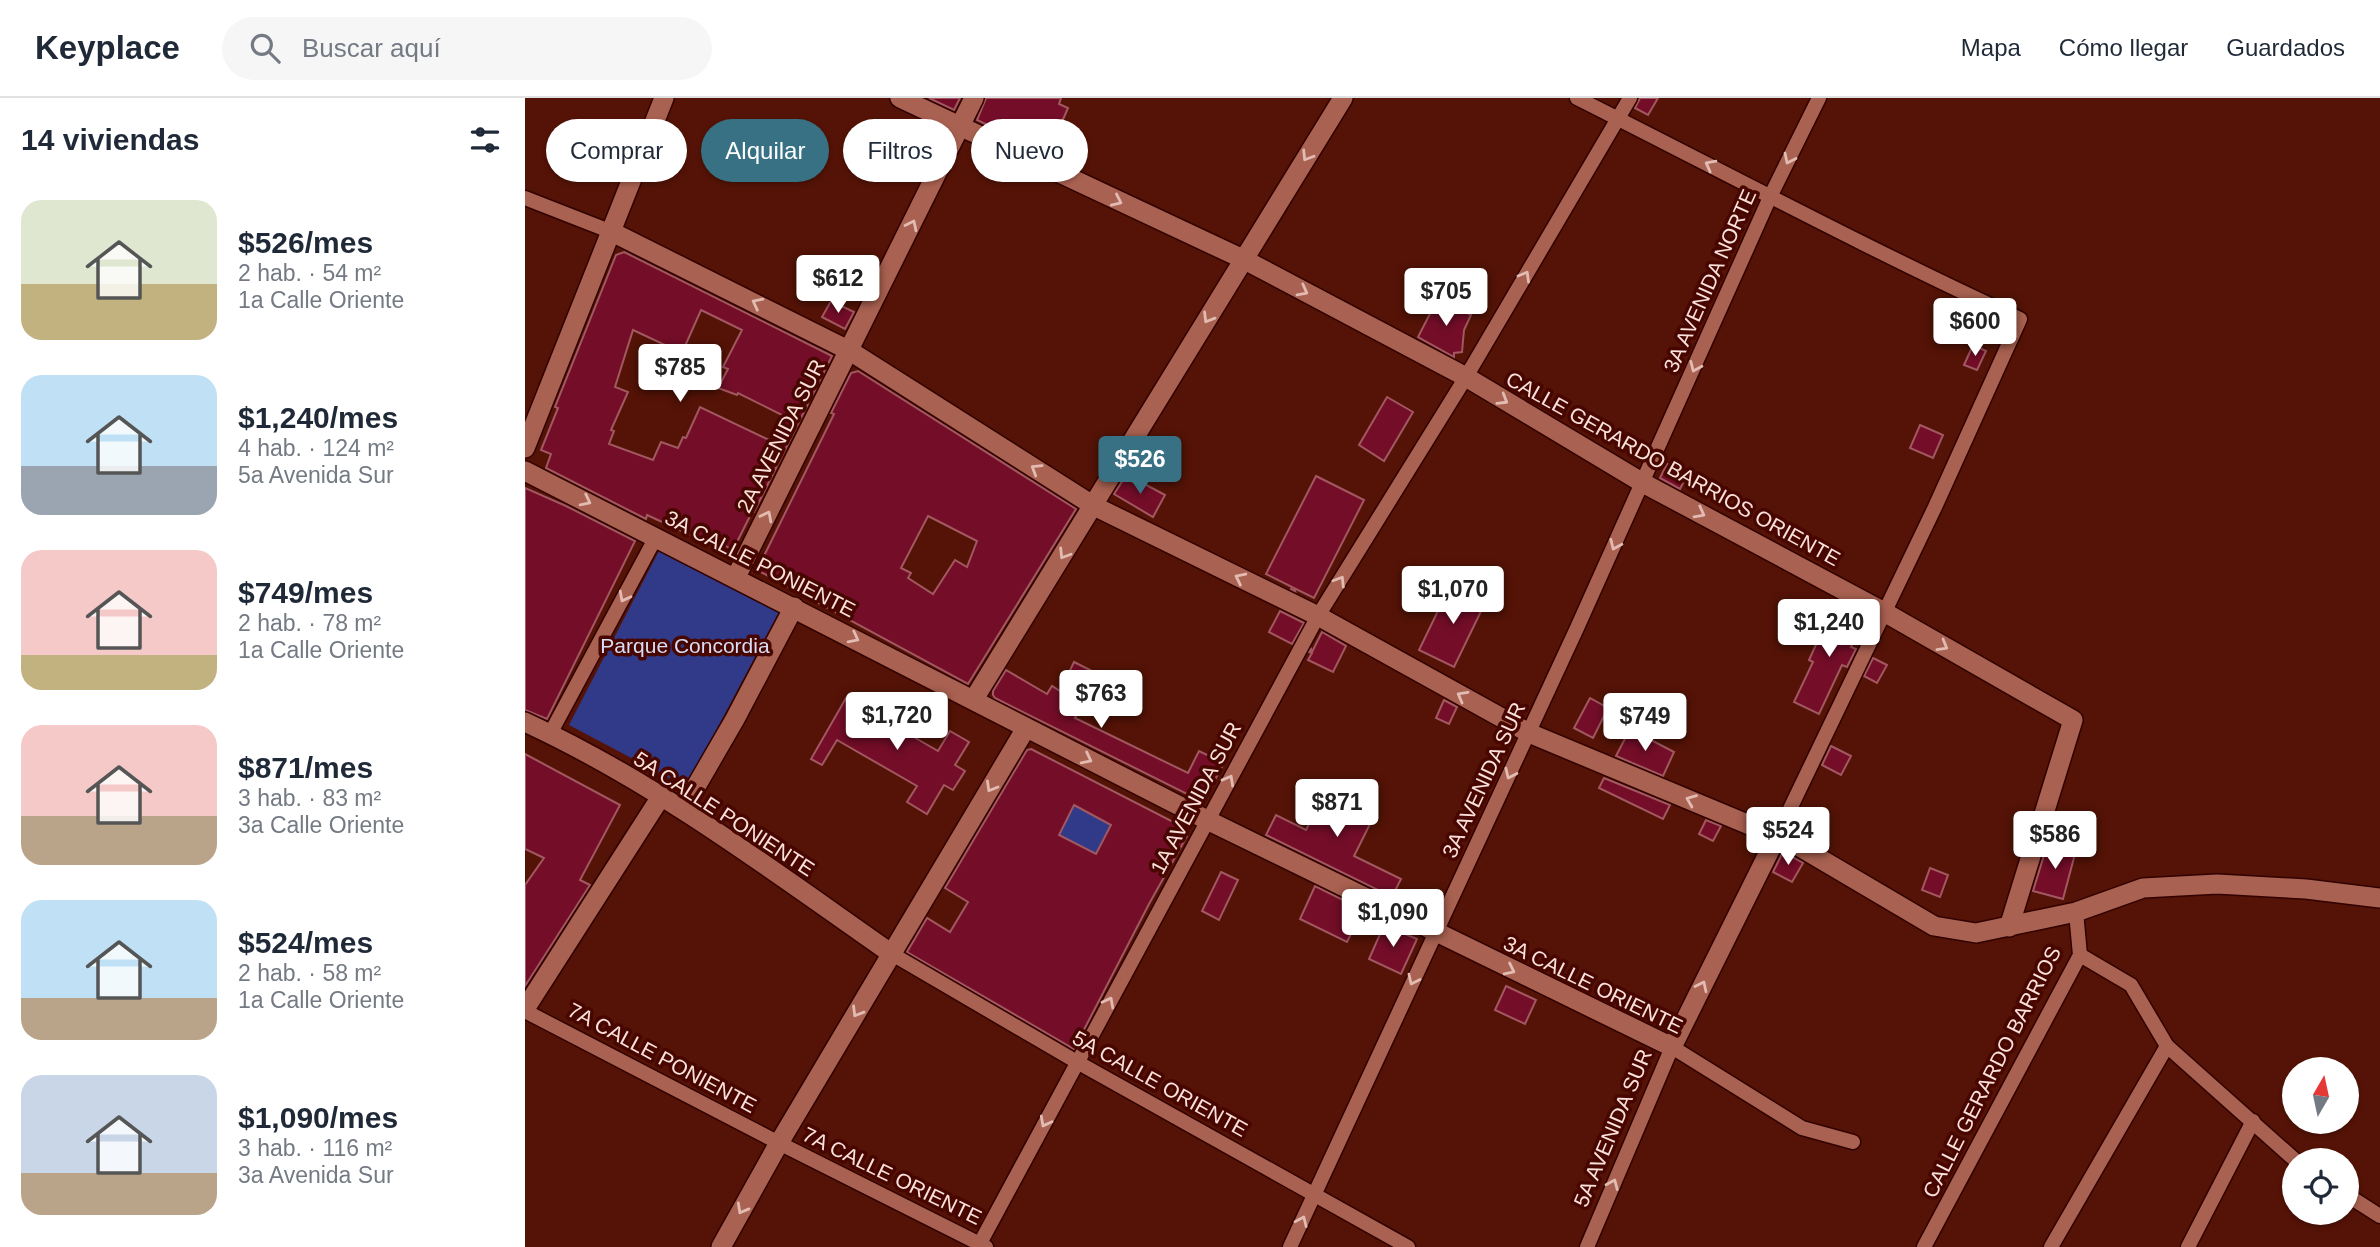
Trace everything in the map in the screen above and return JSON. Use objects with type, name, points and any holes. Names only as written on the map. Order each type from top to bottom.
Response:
[{"type":"street","points":[[525,448],[664,98]]},
{"type":"street","name":"CALLE GERARDO BARRIOS ORIENTE","points":[[900,98],[1243,259],[1466,377],[1643,483],[1884,612],[2073,720],[2009,927]]},
{"type":"street","name":"2A AVENIDA SUR","points":[[736,577],[974,98]]},
{"type":"street","points":[[974,699],[1343,98]]},
{"type":"street","points":[[1577,98],[1770,197]]},
{"type":"street","name":"1A AVENIDA SUR","points":[[981,1246],[1077,1062],[1318,616],[1466,377],[1630,98]]},
{"type":"street","name":"3A AVENIDA NORTE","points":[[1643,483],[1770,197],[1819,98]]},
{"type":"street","name":"5A AVENIDA SUR","points":[[1587,1247],[1672,1048],[1935,507],[2020,319],[1911,269],[1770,197]]},
{"type":"street","points":[[525,198],[612,232],[850,351],[1094,506],[1318,616],[1529,733],[1777,836],[1934,926],[1976,933],[2076,912],[2143,888],[2205,885],[2306,889],[2380,898]]},
{"type":"street","name":"3A CALLE PONIENTE","points":[[525,471],[974,699]]},
{"type":"street","name":"3A AVENIDA SUR","points":[[1290,1247],[1643,483]]},
{"type":"street","points":[[551,734],[656,537]]},
{"type":"street","points":[[683,809],[735,719],[794,607]]},
{"type":"street","name":"3A CALLE ORIENTE","points":[[974,699],[1207,820],[1672,1048],[1802,1128],[1853,1142]]},
{"type":"street","name":"5A CALLE PONIENTE","points":[[525,722],[662,795],[892,954]]},
{"type":"street","points":[[721,1247],[779,1143],[1026,728]]},
{"type":"street","points":[[525,1010],[662,795]]},
{"type":"street","name":"CALLE GERARDO BARRIOS","points":[[1924,1247],[2080,955],[2076,912]]},
{"type":"street","name":"5A CALLE ORIENTE","points":[[892,954],[1077,1062],[1408,1247]]},
{"type":"street","points":[[2080,955],[2131,985],[2167,1046],[2282,1148]]},
{"type":"street","name":"7A CALLE PONIENTE","points":[[525,1010],[779,1143]]},
{"type":"street","points":[[2051,1247],[2167,1046]]},
{"type":"street","points":[[2190,1246],[2253,1121]]},
{"type":"street","name":"7A CALLE ORIENTE","points":[[779,1143],[981,1246]]},
{"type":"street","points":[[2359,1203],[2380,1216]]},
{"type":"green space","name":"Parque Concordia","points":[[661,547],[781,608],[686,787],[569,725]]},
{"type":"green space","points":[[1074,805],[1111,825],[1093,859],[1072,848],[1074,843],[1059,835]]},
{"type":"building","points":[[929,98],[960,98],[954,110]]},
{"type":"building","points":[[986,98],[1061,98],[1059,104],[1068,108],[1063,119],[977,119]]},
{"type":"building","points":[[1640,98],[1658,98],[1648,115],[1635,108]]},
{"type":"building","points":[[624,252],[832,356],[733,550],[724,545],[721,549],[647,515],[646,519],[546,468],[551,454],[541,450],[558,408],[555,407],[616,255]],"holes":[[[701,310],[742,330],[723,367],[728,369],[718,388],[737,395],[738,393],[784,416],[771,441],[700,407],[686,438],[683,437],[678,448],[661,442],[653,460],[609,444],[614,431],[611,430],[628,392],[615,387],[633,330],[682,353]]]},
{"type":"building","points":[[1438,298],[1471,315],[1464,330],[1462,352],[1454,353],[1454,357],[1418,337]]},
{"type":"building","points":[[831,301],[854,312],[845,329],[822,317]]},
{"type":"building","points":[[1973,345],[1986,351],[1977,370],[1964,365]]},
{"type":"building","points":[[858,371],[1076,509],[968,684],[757,570],[834,414],[831,413],[851,373]],"holes":[[[928,516],[977,541],[967,567],[955,560],[933,594],[908,578],[911,573],[901,568]]]},
{"type":"building","points":[[1387,397],[1413,412],[1384,461],[1359,445]]},
{"type":"building","points":[[1920,425],[1943,435],[1933,458],[1910,448]]},
{"type":"building","points":[[1667,464],[1687,475],[1680,489],[1660,478]]},
{"type":"building","points":[[1316,476],[1364,500],[1314,598],[1291,589],[1292,587],[1266,574]]},
{"type":"building","points":[[1125,477],[1139,486],[1141,482],[1165,495],[1153,517],[1114,494]]},
{"type":"building","points":[[525,488],[635,541],[547,719],[525,710]]},
{"type":"building","points":[[1451,584],[1486,601],[1454,667],[1419,650]]},
{"type":"building","points":[[1841,607],[1865,619],[1851,647],[1856,649],[1847,667],[1842,665],[1819,714],[1794,702],[1813,662],[1809,660],[1819,638],[1827,622],[1832,624]]},
{"type":"building","points":[[1280,611],[1304,623],[1292,644],[1269,632]]},
{"type":"building","points":[[1322,632],[1346,646],[1333,672],[1308,660],[1312,653],[1309,652],[1311,649],[1312,652]]},
{"type":"building","points":[[1873,658],[1887,665],[1877,683],[1864,676]]},
{"type":"building","points":[[1074,662],[1098,674],[1075,718],[1188,773],[1199,751],[1224,763],[1203,802],[993,695],[1006,670],[1047,694],[1052,686],[1060,691]]},
{"type":"building","points":[[846,698],[938,751],[950,731],[969,742],[955,765],[965,771],[953,790],[944,785],[927,814],[907,802],[917,786],[837,740],[822,765],[811,759]]},
{"type":"building","points":[[1590,698],[1608,708],[1593,738],[1574,728]]},
{"type":"building","points":[[1444,700],[1457,707],[1449,724],[1436,718]]},
{"type":"building","points":[[1630,729],[1674,752],[1663,776],[1616,756]]},
{"type":"building","points":[[1831,746],[1851,756],[1841,775],[1822,765]]},
{"type":"building","points":[[1031,749],[1185,828],[1187,836],[1074,1049],[907,952],[927,918],[950,932],[968,902],[945,888],[1027,750]],"holes":[[[1074,805],[1111,825],[1096,854],[1059,835]]]},
{"type":"building","points":[[525,754],[620,805],[580,880],[590,885],[525,986],[525,885],[544,858],[525,849]]},
{"type":"building","points":[[1604,778],[1670,805],[1663,819],[1599,788]]},
{"type":"building","points":[[1328,787],[1377,810],[1354,856],[1401,879],[1392,897],[1266,835],[1276,815],[1306,830]]},
{"type":"building","points":[[1706,820],[1721,826],[1713,841],[1699,834]]},
{"type":"building","points":[[2048,842],[2076,850],[2063,899],[2033,891]]},
{"type":"building","points":[[1785,853],[1803,863],[1792,882],[1773,872]]},
{"type":"building","points":[[1930,868],[1948,875],[1940,897],[1922,890]]},
{"type":"building","points":[[1221,872],[1238,880],[1219,920],[1202,911]]},
{"type":"building","points":[[1315,886],[1363,910],[1347,942],[1300,919]]},
{"type":"building","points":[[1384,925],[1417,939],[1401,974],[1369,959]]},
{"type":"building","points":[[1506,986],[1536,1000],[1525,1024],[1495,1010]]}]
